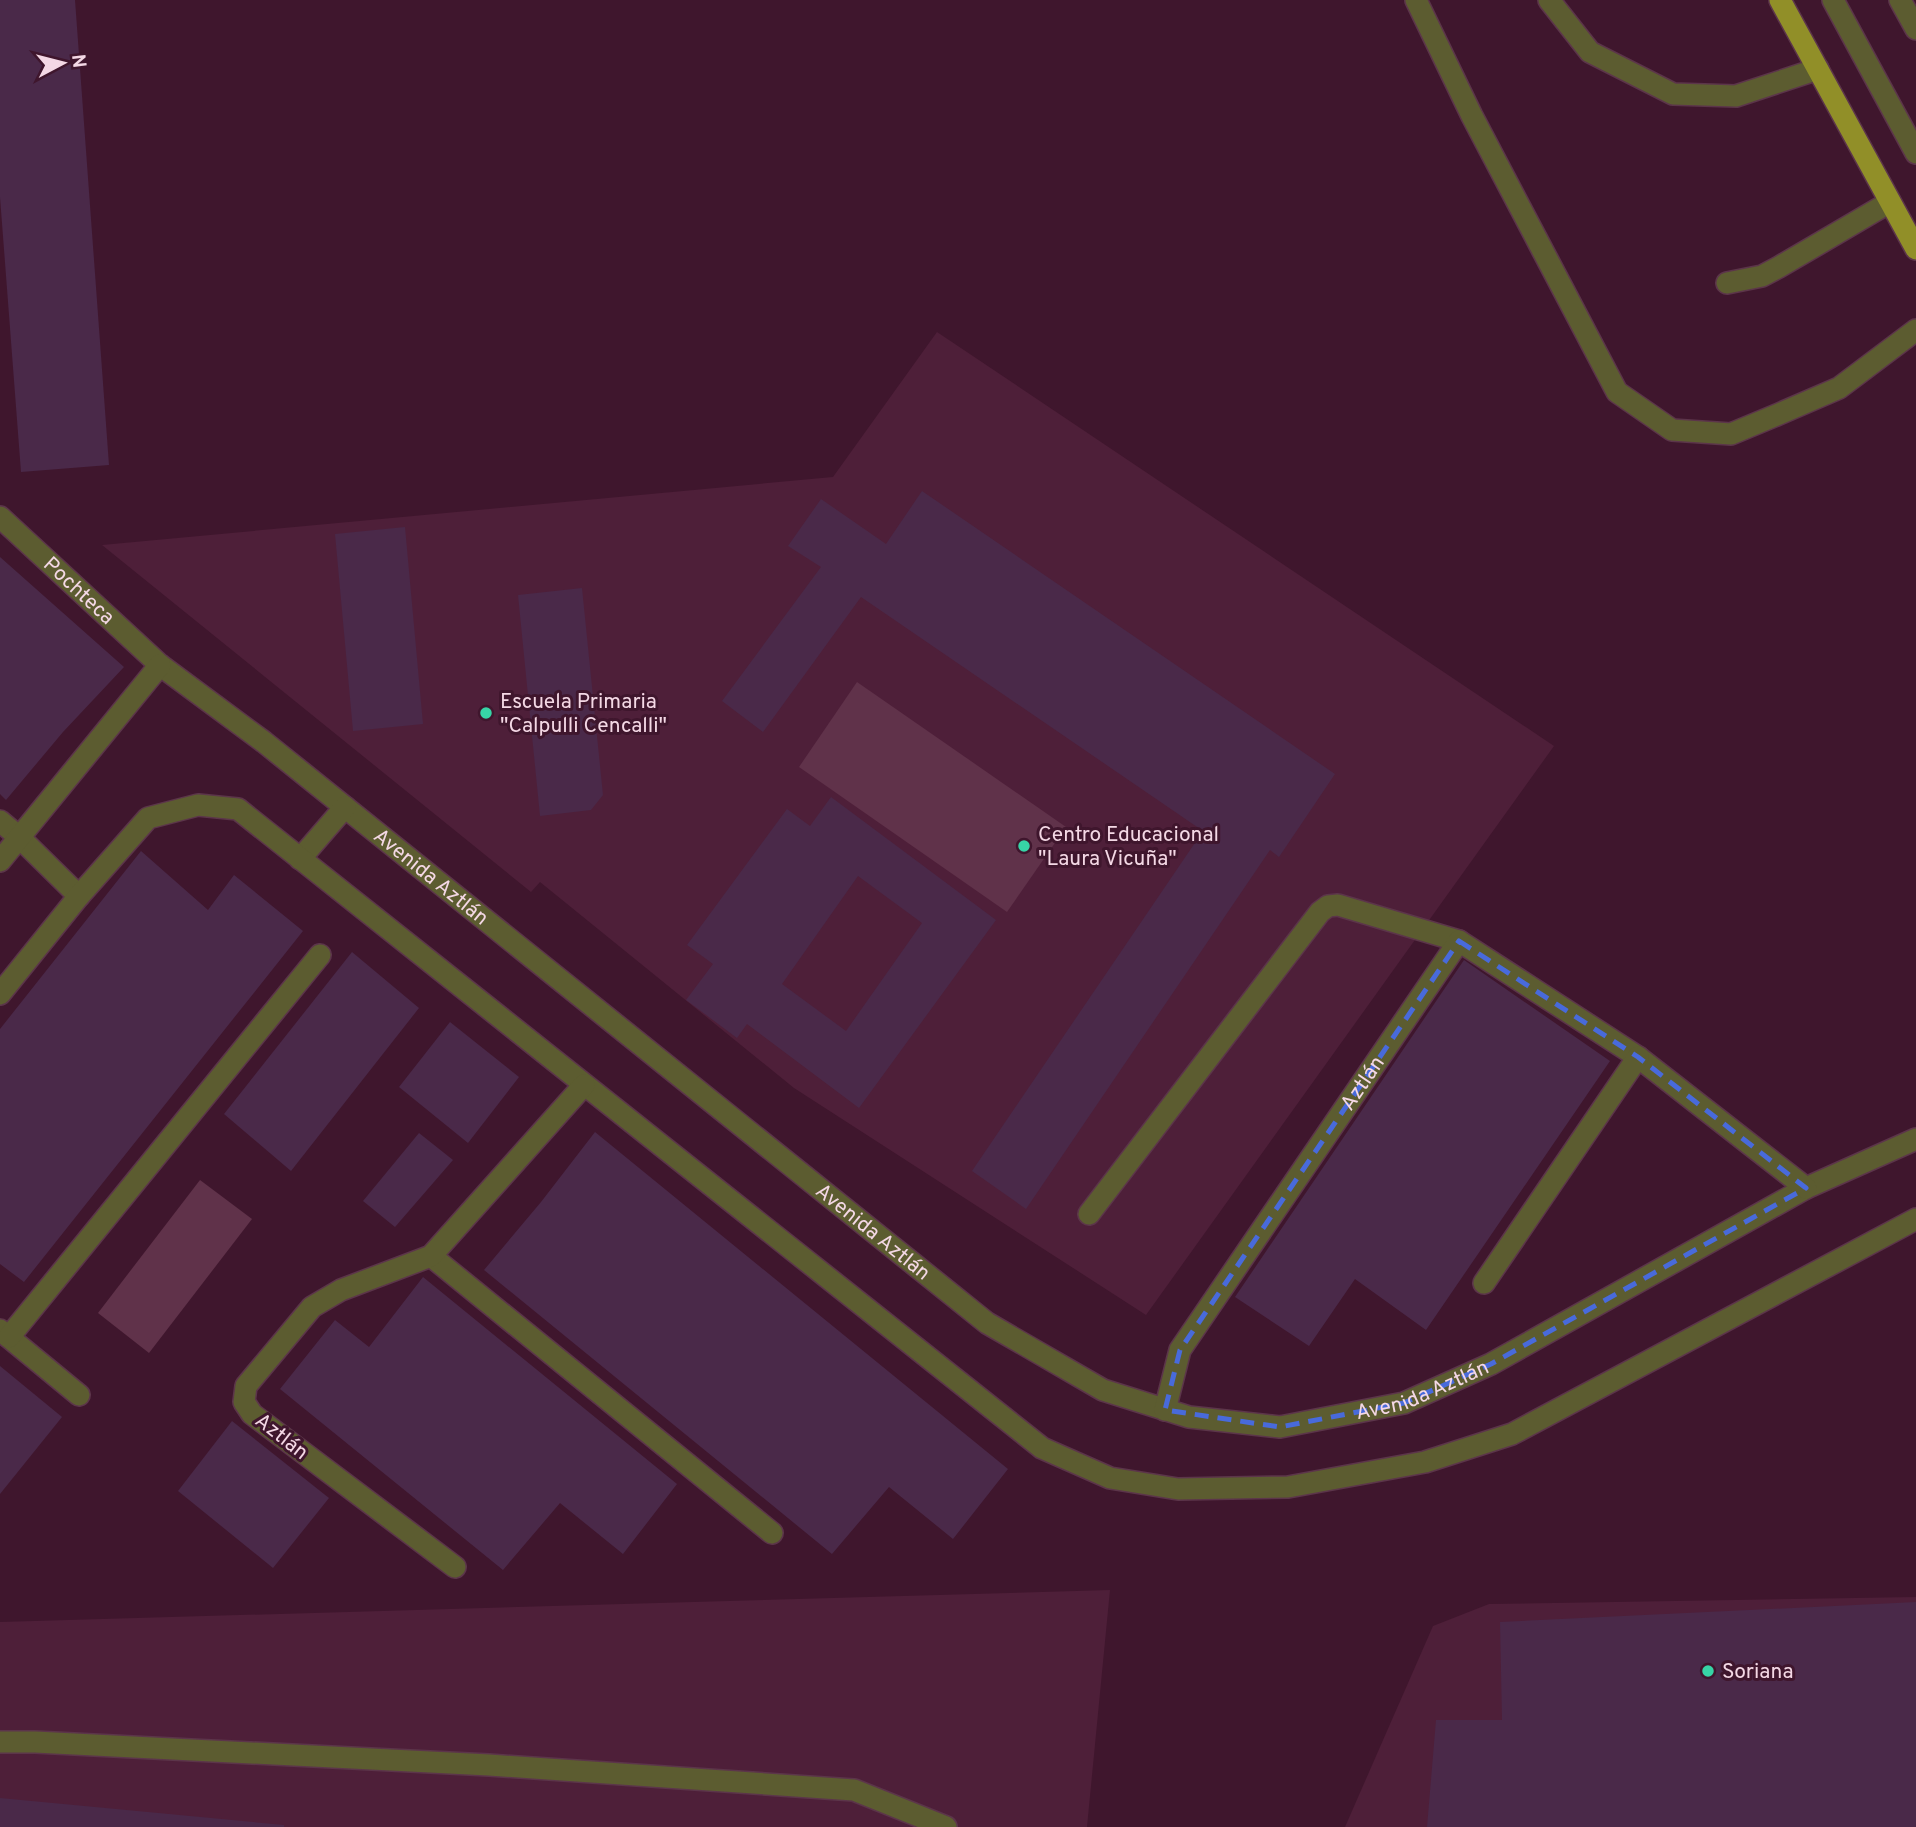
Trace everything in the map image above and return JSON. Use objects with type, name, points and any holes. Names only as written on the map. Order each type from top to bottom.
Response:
[{"type":"main road","points":[[1780,0],[1916,249]]},
{"type":"street","points":[[1416,0],[1472,116],[1617,392],[1672,430],[1731,434],[1839,388],[1916,330]]},
{"type":"street","points":[[1549,0],[1590,52],[1673,94],[1736,96],[1818,69]]},
{"type":"street","points":[[1833,0],[1913,147]]},
{"type":"street","points":[[1900,0],[1916,29]]},
{"type":"street","points":[[1727,283],[1771,272],[1890,202]]},
{"type":"street","name":"Pochteca","points":[[0,517],[160,665]]},
{"type":"street","points":[[0,860],[160,665]]},
{"type":"street","name":"Avenida Aztlán","points":[[160,665],[264,742],[987,1323],[1103,1390],[1189,1417],[1280,1427],[1404,1403],[1491,1364],[1806,1188],[1916,1139]]},
{"type":"street","points":[[0,993],[79,896],[148,818],[198,805],[238,809],[1042,1448],[1110,1478],[1178,1489],[1288,1487],[1425,1462],[1512,1434],[1916,1219]]},
{"type":"street","points":[[300,859],[345,807]]},
{"type":"street","points":[[0,821],[79,896]]},
{"type":"street","points":[[1089,1214],[1320,912],[1328,906],[1338,905],[1459,941],[1638,1058],[1806,1188]]},
{"type":"street","name":"Aztlán","points":[[1165,1410],[1180,1350],[1459,941]]},
{"type":"street","points":[[79,1395],[4,1334],[320,955]]},
{"type":"street","points":[[1484,1283],[1638,1058]]},
{"type":"street","name":"Aztlán","points":[[456,1567],[252,1414],[244,1402],[246,1386],[312,1307],[341,1290],[432,1256],[584,1085]]},
{"type":"street","points":[[432,1256],[772,1533]]},
{"type":"street","points":[[0,1742],[489,1765],[854,1790],[946,1827]]},
{"type":"highlighted area","points":[[1459,941],[1638,1057],[1806,1188],[1491,1364],[1404,1403],[1280,1427],[1165,1410],[1180,1350]]},
{"type":"shaded area","name":"Centro Educacional \"Laura Vicuña\"","points":[[937,332],[1554,746],[1146,1315],[794,1088],[540,882],[531,892],[102,545],[833,477]]},
{"type":"shaded area","points":[[857,682],[1066,827],[1007,912],[799,767]]},
{"type":"shaded area","points":[[200,1180],[252,1219],[149,1353],[98,1313]]},
{"type":"shaded area","points":[[1110,1590],[1087,1827],[0,1827],[0,1622]]},
{"type":"shaded area","name":"Soriana","points":[[1916,1597],[1916,1827],[1345,1827],[1433,1626],[1489,1604]]},
{"type":"building","points":[[0,0],[75,0],[109,465],[21,472],[0,197]]},
{"type":"building","points":[[922,491],[1335,774],[1279,857],[1270,850],[1026,1209],[972,1171],[1203,831],[861,597],[763,732],[722,701],[821,567],[788,546],[821,499],[886,544]]},
{"type":"building","points":[[405,527],[423,724],[353,731],[335,534]]},
{"type":"building","points":[[0,557],[124,667],[63,732],[6,800],[0,794]]},
{"type":"building","points":[[582,588],[603,795],[591,810],[540,816],[518,595]]},
{"type":"building","points":[[831,797],[996,920],[859,1108],[747,1024],[737,1038],[686,1000],[713,964],[687,945],[787,809],[810,826]],"holes":[[[858,876],[922,923],[846,1031],[782,984]]]},
{"type":"building","points":[[141,851],[208,910],[234,875],[303,931],[24,1282],[0,1264],[0,1029]]},
{"type":"building","points":[[352,952],[419,1008],[291,1171],[224,1114]]},
{"type":"building","points":[[1464,960],[1610,1061],[1426,1330],[1355,1279],[1309,1346],[1235,1297]]},
{"type":"building","points":[[450,1022],[519,1077],[468,1143],[399,1087]]},
{"type":"building","points":[[595,1132],[1008,1469],[953,1539],[889,1487],[832,1554],[484,1270]]},
{"type":"building","points":[[419,1133],[453,1160],[395,1227],[363,1201]]},
{"type":"building","points":[[423,1277],[677,1484],[623,1554],[560,1503],[503,1570],[280,1389],[335,1320],[369,1347]]},
{"type":"building","points":[[0,1366],[62,1417],[0,1494]]},
{"type":"building","points":[[232,1421],[329,1498],[273,1568],[178,1491]]},
{"type":"building","name":"Soriana","points":[[1916,1602],[1916,1827],[1427,1827],[1436,1720],[1502,1720],[1500,1622]]},
{"type":"building","points":[[0,1798],[284,1825],[284,1827],[0,1827]]},
{"type":"place","name":"Escuela Primaria \"Calpulli Cencalli\"","points":[[486,713]]},
{"type":"place","name":"Centro Educacional \"Laura Vicuña\"","points":[[1024,846]]},
{"type":"place","name":"Soriana","points":[[1708,1671]]}]
